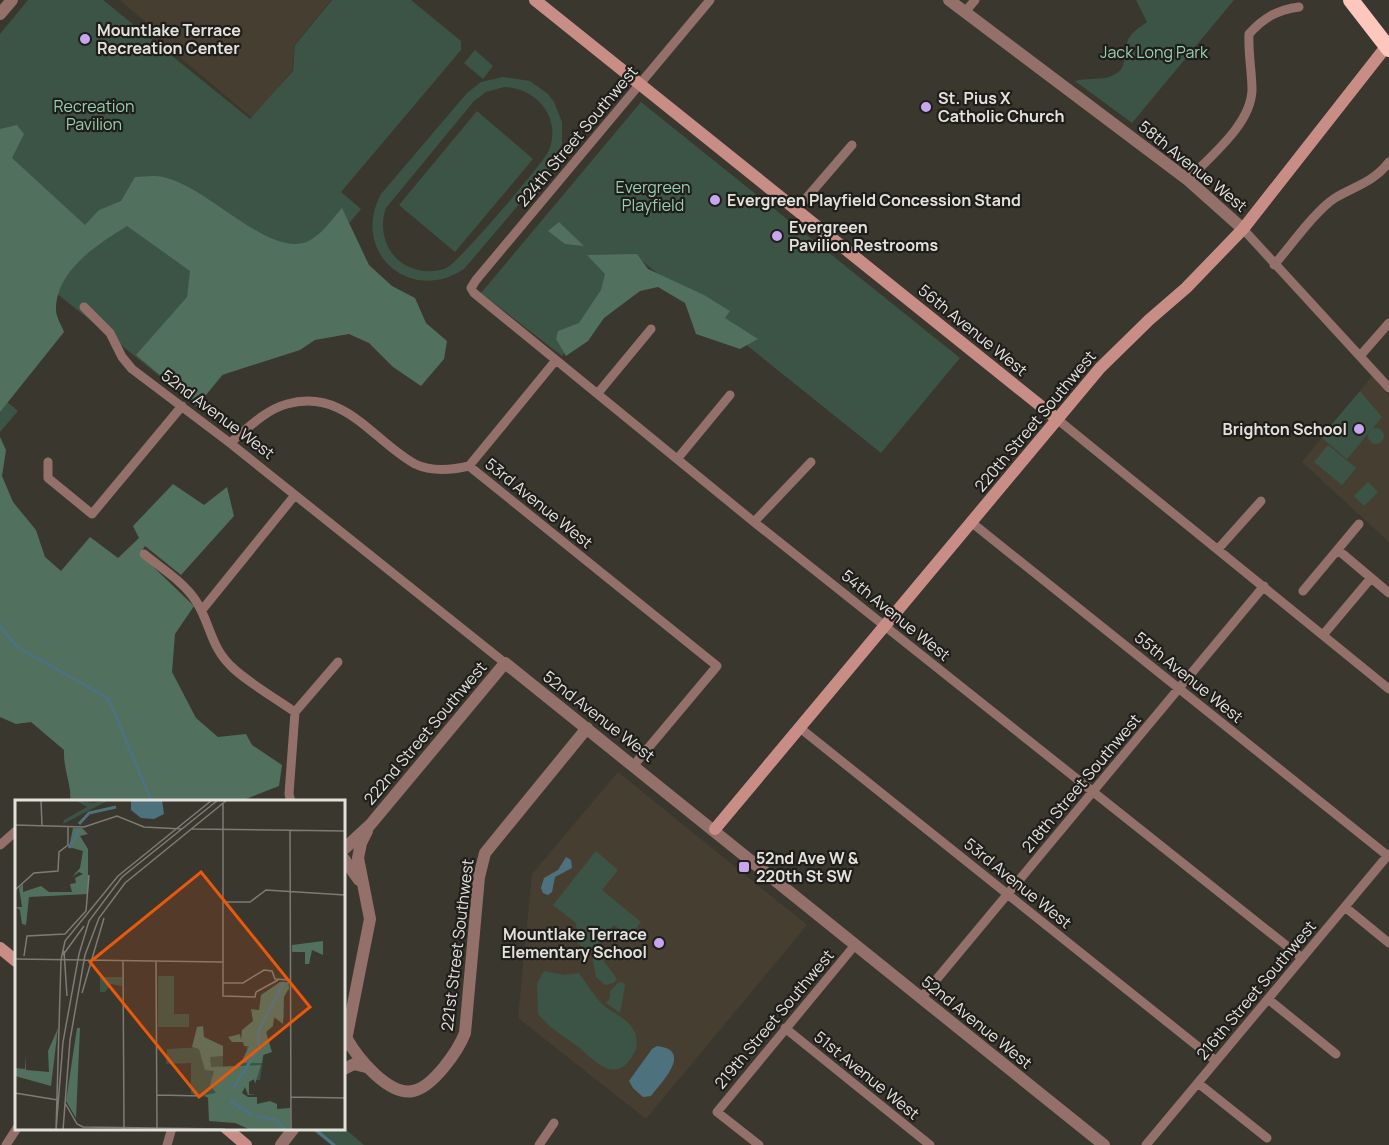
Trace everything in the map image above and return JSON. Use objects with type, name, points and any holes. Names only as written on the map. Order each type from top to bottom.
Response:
[{"type":"highway","points":[[1351,0],[1388,46]]},
{"type":"main road","name":"56th Avenue West","points":[[535,0],[1057,419]]},
{"type":"main road","name":"220th Street Southwest","points":[[715,829],[1057,419],[1126,341],[1186,288],[1243,229],[1388,46]]},
{"type":"main road","points":[[0,948],[15,960]]},
{"type":"main road","points":[[228,1130],[246,1145]]},
{"type":"street","points":[[0,14],[12,0]]},
{"type":"street","name":"224th Street Southwest","points":[[474,293],[471,288],[476,280],[710,0]]},
{"type":"street","name":"58th Avenue West","points":[[948,0],[1188,180],[1243,229],[1389,388]]},
{"type":"street","points":[[965,12],[975,0]]},
{"type":"street","points":[[1188,180],[1233,131],[1246,112],[1252,92],[1249,34],[1261,20],[1283,9],[1299,7]]},
{"type":"street","points":[[797,209],[852,145]]},
{"type":"street","points":[[1274,265],[1333,199],[1367,183],[1380,174],[1389,162]]},
{"type":"street","name":"54th Avenue West","points":[[474,293],[754,522],[1302,958]]},
{"type":"street","name":"52nd Avenue West","points":[[84,307],[110,333],[122,357],[132,369],[230,443],[715,829],[921,998],[1087,1140],[1104,1145]]},
{"type":"street","points":[[1360,356],[1389,323]]},
{"type":"street","points":[[598,393],[651,329]]},
{"type":"street","points":[[469,466],[556,360]]},
{"type":"street","points":[[678,458],[730,395]]},
{"type":"street","name":"53rd Avenue West","points":[[230,443],[265,415],[287,404],[324,403],[339,408],[362,421],[416,464],[450,471],[469,466],[717,666],[634,765]]},
{"type":"street","points":[[48,462],[48,478],[92,513],[182,406]]},
{"type":"street","name":"56th Avenue West","points":[[1057,419],[1389,689]]},
{"type":"street","points":[[754,522],[811,462]]},
{"type":"street","points":[[202,610],[295,495]]},
{"type":"street","points":[[1219,549],[1261,501]]},
{"type":"street","name":"55th Avenue West","points":[[971,522],[1388,855]]},
{"type":"street","points":[[1303,591],[1359,524]]},
{"type":"street","points":[[1338,550],[1389,593]]},
{"type":"street","points":[[144,554],[191,594],[202,610],[208,633],[219,652],[234,669],[295,712]]},
{"type":"street","points":[[1323,635],[1371,578]]},
{"type":"street","name":"218th Street Southwest","points":[[921,998],[1264,586]]},
{"type":"street","points":[[291,800],[289,794],[295,712],[338,662]]},
{"type":"street","name":"222nd Street Southwest","points":[[345,848],[370,825],[505,663]]},
{"type":"street","name":"221st Street Southwest","points":[[345,1043],[366,1067],[396,1088],[412,1091],[426,1085],[459,1048],[465,1033],[479,877],[485,853],[587,728]]},
{"type":"street","name":"53rd Avenue West","points":[[800,728],[1216,1061]]},
{"type":"street","name":"222nd Street Southwest","points":[[345,1043],[370,919],[358,858],[361,843],[370,825]]},
{"type":"street","points":[[0,844],[15,832]]},
{"type":"street","name":"216th Street Southwest","points":[[1146,1145],[1388,855]]},
{"type":"street","name":"222nd Street Southwest","points":[[345,860],[363,886]]},
{"type":"street","points":[[1345,907],[1389,943]]},
{"type":"street","name":"219th Street Southwest","points":[[759,1145],[717,1112],[855,945]]},
{"type":"street","points":[[1268,999],[1336,1054]]},
{"type":"street","name":"51st Avenue West","points":[[785,1028],[930,1145]]},
{"type":"street","points":[[345,1068],[354,1064],[366,1067]]},
{"type":"street","points":[[1198,1083],[1267,1138]]},
{"type":"street","points":[[539,1145],[554,1122]]},
{"type":"street","points":[[6,1145],[16,1130]]},
{"type":"street","points":[[167,1145],[171,1130]]},
{"type":"street","points":[[281,1145],[292,1130]]},
{"type":"shaded area","points":[[120,0],[331,0],[295,44],[292,71],[253,119],[168,47],[155,30]]},
{"type":"shaded area","name":"Brighton School","points":[[1372,376],[1389,396],[1389,542],[1302,462]]},
{"type":"shaded area","name":"Mountlake Terrace Elementary School","points":[[618,772],[807,925],[646,1119],[518,1018],[532,874]]},
{"type":"green space","name":"Recreation Pavilion","points":[[28,0],[103,0],[250,119],[293,71],[295,45],[332,0],[411,0],[461,41],[461,50],[341,192],[361,209],[197,406],[0,248],[0,34]]},
{"type":"green space","name":"Jack Long Park","points":[[1136,0],[1234,0],[1132,123],[1075,81],[1109,77],[1120,70],[1129,39],[1147,22]]},
{"type":"green space","points":[[475,50],[493,66],[483,79],[464,63]]},
{"type":"green space","points":[[503,77],[530,81],[548,94],[562,122],[562,144],[555,162],[464,269],[444,278],[424,281],[406,276],[391,267],[379,253],[373,235],[373,215],[381,194],[467,93],[481,82]],"holes":[[[504,87],[516,89],[536,99],[549,116],[552,138],[544,158],[484,231],[448,267],[427,271],[405,265],[390,251],[385,239],[383,220],[386,208],[474,101],[486,92]]]},
{"type":"green space","name":"Evergreen Playfield","points":[[641,102],[960,358],[881,453],[642,261],[562,356],[481,293]]},
{"type":"green space","points":[[477,111],[533,159],[455,252],[399,205]]},
{"type":"green space","points":[[17,125],[24,134],[12,158],[85,225],[99,210],[121,201],[135,177],[160,176],[179,183],[266,236],[282,242],[297,244],[311,240],[342,208],[369,265],[392,286],[415,298],[426,323],[447,341],[444,359],[421,386],[393,367],[369,343],[349,334],[315,340],[300,350],[222,375],[197,406],[136,355],[187,297],[190,271],[127,226],[92,250],[71,271],[58,296],[56,310],[64,332],[0,412],[0,129]]},
{"type":"green space","points":[[559,222],[584,246],[565,244],[548,231]]},
{"type":"green space","points":[[637,254],[648,269],[704,295],[730,311],[725,318],[758,339],[740,349],[696,334],[685,303],[658,287],[640,291],[604,318],[588,341],[566,356],[556,339],[558,331],[579,323],[601,290],[605,274],[587,255]]},
{"type":"green space","points":[[1360,391],[1382,417],[1347,459],[1321,437]]},
{"type":"green space","points":[[0,396],[18,411],[0,432]]},
{"type":"green space","points":[[1376,428],[1382,430],[1384,436],[1382,442],[1376,444],[1370,442],[1368,436],[1370,430]]},
{"type":"green space","points":[[0,437],[6,450],[2,476],[13,502],[36,530],[45,557],[61,571],[90,537],[118,558],[139,538],[133,526],[173,484],[204,505],[227,487],[234,516],[181,575],[145,546],[140,554],[194,606],[175,634],[172,672],[196,718],[218,737],[246,734],[252,745],[282,765],[279,786],[244,800],[70,800],[64,750],[31,722],[16,724],[0,717]]},
{"type":"green space","points":[[1328,445],[1356,468],[1342,485],[1314,462]]},
{"type":"green space","points":[[1368,482],[1378,492],[1364,506],[1354,496]]},
{"type":"green space","points":[[596,851],[618,870],[602,890],[641,922],[629,937],[614,925],[589,955],[578,943],[576,923],[553,905]]},
{"type":"green space","points":[[592,956],[603,960],[617,979],[614,983],[605,985],[596,977]]},
{"type":"green space","points":[[544,971],[564,975],[579,973],[601,1003],[630,1025],[636,1035],[637,1046],[625,1065],[618,1069],[602,1066],[554,1030],[538,1014],[537,984]]},
{"type":"green space","points":[[619,982],[624,983],[625,986],[620,1013],[606,1003],[610,998],[610,991]]},
{"type":"green space","points":[[345,1129],[364,1145],[331,1145],[312,1130]]},
{"type":"water","points":[[566,857],[571,860],[572,868],[555,877],[552,892],[548,895],[543,893],[541,888],[544,878],[558,870]]},
{"type":"water","points":[[657,1046],[668,1049],[673,1054],[672,1068],[651,1096],[643,1097],[629,1081],[652,1049]]},
{"type":"waterway","points":[[0,626],[17,647],[108,698],[151,800]]},
{"type":"waterway","points":[[316,1130],[334,1145]]},
{"type":"place","name":"Mountlake Terrace Recreation Center","points":[[85,39]]},
{"type":"place","name":"St. Pius X Catholic Church","points":[[926,107]]},
{"type":"place","name":"Evergreen Playfield Concession Stand","points":[[715,200]]},
{"type":"place","name":"Evergreen Pavilion Restrooms","points":[[777,236]]},
{"type":"place","name":"Brighton School","points":[[1359,429]]},
{"type":"place","name":"52nd Ave W & 220th St SW","points":[[744,867]]},
{"type":"place","name":"Mountlake Terrace Elementary School","points":[[659,943]]}]
